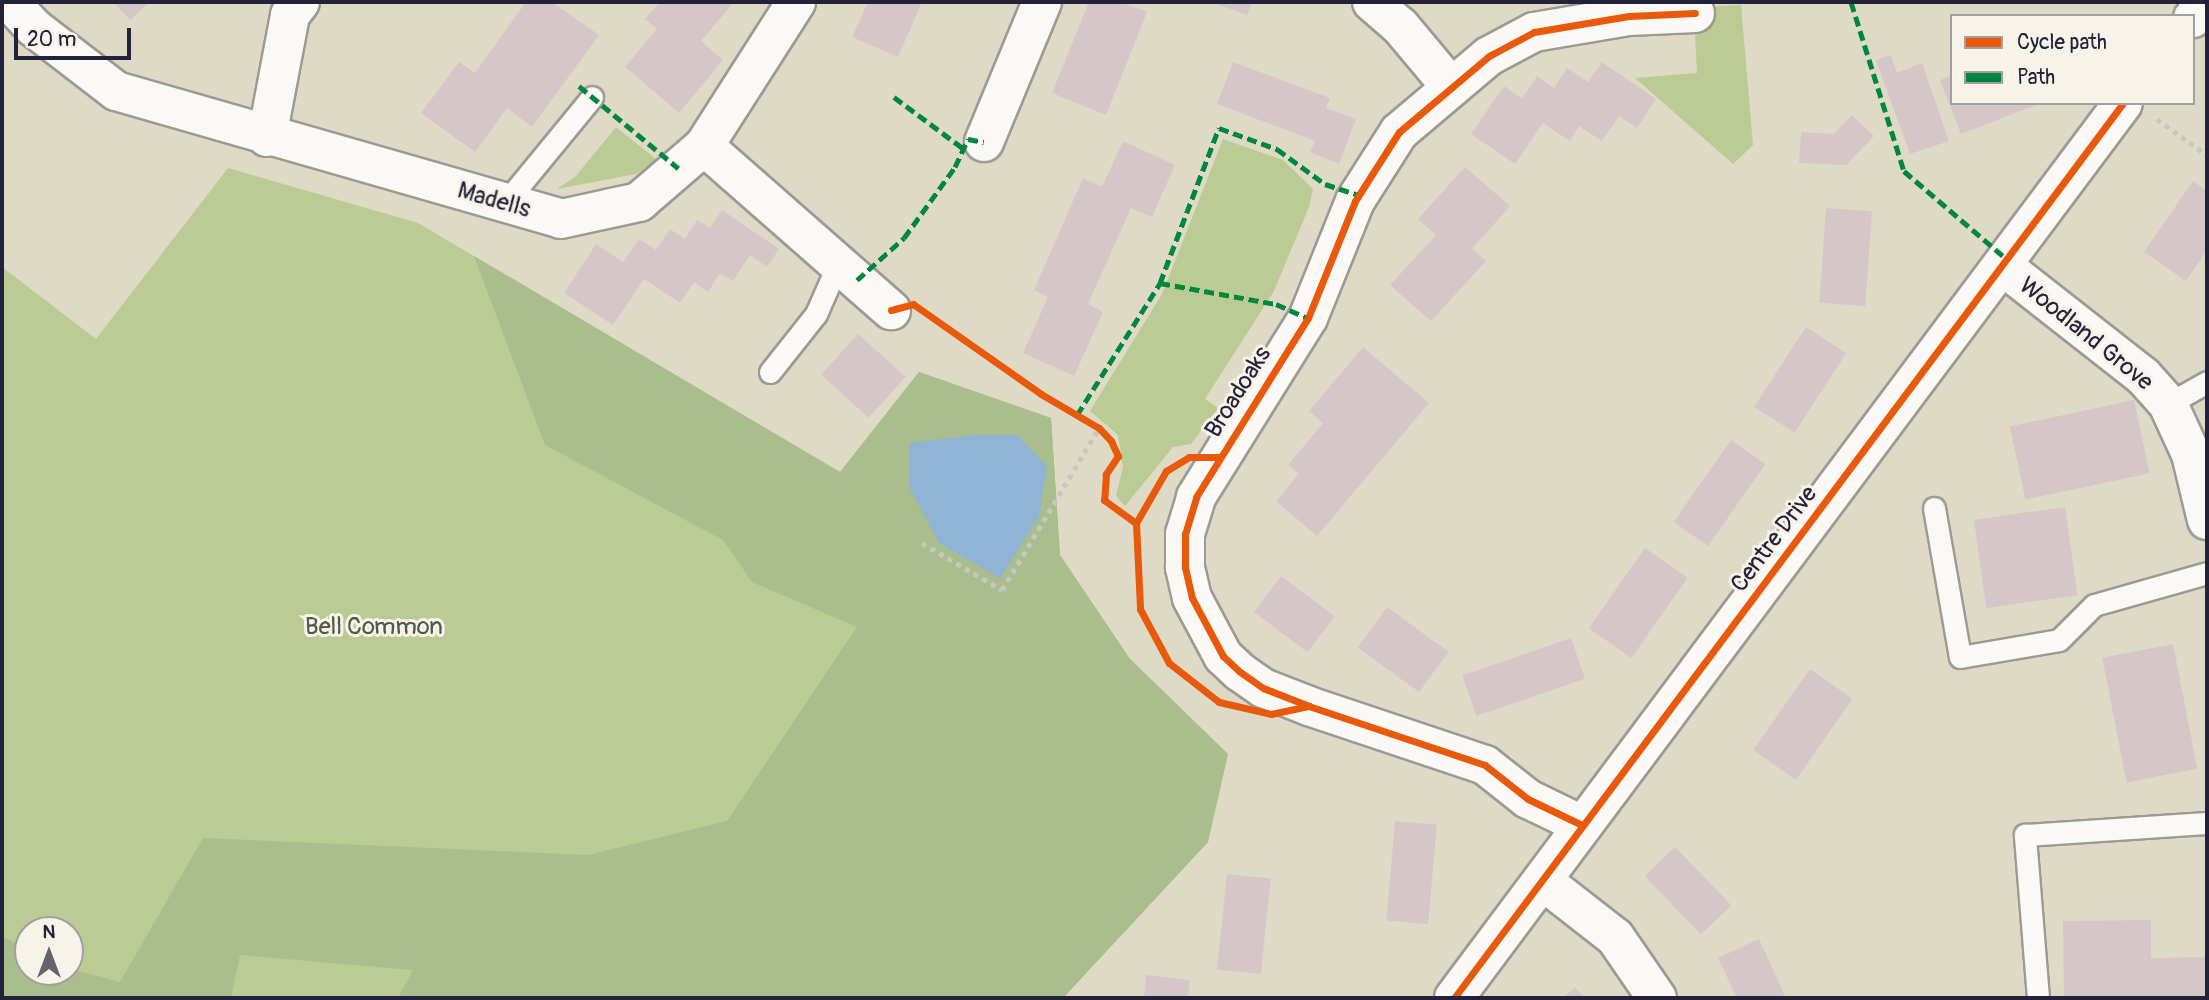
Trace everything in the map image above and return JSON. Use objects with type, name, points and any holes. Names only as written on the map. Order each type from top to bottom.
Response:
[{"type":"street","name":"Madells","points":[[10,2],[33,27],[116,91],[267,137],[561,219],[639,202],[704,146],[796,2]]},
{"type":"street","points":[[267,137],[290,15],[300,2]]},
{"type":"street","points":[[984,142],[1042,2]]},
{"type":"street","points":[[1372,2],[1400,26],[1451,87]]},
{"type":"street","name":"Broadoaks","points":[[1582,825],[1528,799],[1485,765],[1263,688],[1218,648],[1192,598],[1185,568],[1185,534],[1196,497],[1320,295],[1355,201],[1399,132],[1489,56],[1534,32],[1628,9],[1695,13]]},
{"type":"street","name":"Centre Drive","points":[[1454,998],[2004,267],[2134,107]]},
{"type":"street","points":[[704,146],[891,310]]},
{"type":"street","name":"Woodland Grove","points":[[2004,267],[2143,376],[2168,404],[2191,454],[2207,520]]},
{"type":"street","points":[[1543,881],[1615,937],[1657,998]]},
{"type":"lane","points":[[505,203],[592,97]]},
{"type":"lane","points":[[770,372],[816,314],[838,264]]},
{"type":"lane","points":[[2168,404],[2207,382]]},
{"type":"lane","points":[[1934,508],[1960,657],[2059,640],[2094,604],[2207,573]]},
{"type":"lane","points":[[2038,998],[2025,835],[2207,823]]},
{"type":"path","points":[[2134,107],[2207,155]]},
{"type":"path","points":[[922,543],[1002,590],[1102,432],[1088,422]]},
{"type":"green space","points":[[1741,5],[1753,145],[1733,164],[1635,78],[1697,73],[1695,33],[1706,28],[1703,7]]},
{"type":"green space","points":[[616,127],[657,160],[636,174],[557,189],[576,176]]},
{"type":"green space","points":[[1223,139],[1283,160],[1313,189],[1309,207],[1274,291],[1205,399],[1218,408],[1191,444],[1173,447],[1125,506],[1116,496],[1123,467],[1118,435],[1090,411],[1162,294]]},
{"type":"green space","name":"Bell Common","points":[[228,168],[418,223],[840,472],[919,372],[1051,418],[1060,555],[1130,659],[1228,754],[1208,842],[1063,998],[2,998],[2,267],[96,339]]},
{"type":"green space","points":[[474,256],[840,472],[919,372],[1051,418],[1060,555],[1130,659],[1228,754],[1208,842],[1063,998],[398,998],[413,970],[240,955],[231,998],[2,998],[2,936],[14,942],[14,986],[84,986],[84,973],[120,982],[203,838],[588,855],[727,821],[857,627],[752,582],[723,540],[545,445]]},
{"type":"water","points":[[974,435],[1017,435],[1047,466],[1039,517],[1000,578],[939,543],[909,487],[909,443]]},
{"type":"building","points":[[113,2],[150,2],[130,20]]},
{"type":"building","points":[[526,2],[552,2],[599,35],[532,127],[507,108],[475,152],[421,113],[459,62],[475,73]]},
{"type":"building","points":[[660,2],[734,2],[701,41],[723,60],[679,113],[625,67],[657,29],[645,19]]},
{"type":"building","points":[[868,2],[922,2],[898,57],[852,37]]},
{"type":"building","points":[[1089,2],[1120,2],[1147,12],[1106,115],[1052,93]]},
{"type":"building","points":[[1211,2],[1252,2],[1247,15]]},
{"type":"building","points":[[1891,55],[1897,73],[1922,63],[1949,141],[1910,154],[1876,60]]},
{"type":"building","points":[[1233,62],[1330,98],[1326,108],[1356,119],[1339,164],[1310,152],[1315,141],[1217,104]]},
{"type":"building","points":[[1602,62],[1656,99],[1637,128],[1619,116],[1602,141],[1579,126],[1570,141],[1543,123],[1515,164],[1471,134],[1504,86],[1522,99],[1537,76],[1554,88],[1567,68],[1588,82]]},
{"type":"building","points":[[1950,77],[1950,105],[2036,105],[1961,134],[1940,80]]},
{"type":"building","points":[[1852,115],[1874,136],[1846,165],[1799,163],[1801,132],[1834,134]]},
{"type":"building","points":[[1123,141],[1175,165],[1152,217],[1131,208],[1088,304],[1103,312],[1074,376],[1023,353],[1048,297],[1034,290],[1083,178],[1102,187]]},
{"type":"building","points":[[1465,167],[1510,206],[1472,249],[1486,261],[1431,321],[1390,285],[1436,235],[1418,219]]},
{"type":"building","points":[[2193,181],[2207,191],[2207,250],[2186,281],[2144,252]]},
{"type":"building","points":[[1826,208],[1872,211],[1865,306],[1819,303]]},
{"type":"building","points":[[722,210],[779,249],[767,267],[750,255],[733,281],[720,273],[708,292],[694,282],[680,303],[644,279],[613,325],[564,293],[596,244],[623,262],[639,239],[656,250],[670,229],[685,239],[697,220],[710,228]]},
{"type":"building","points":[[1806,327],[1846,353],[1795,433],[1754,407]]},
{"type":"building","points":[[858,334],[906,377],[869,418],[821,375]]},
{"type":"building","points":[[1363,347],[1429,403],[1317,536],[1276,501],[1299,474],[1288,465],[1323,423],[1309,411]]},
{"type":"building","points":[[2134,400],[2150,473],[2025,500],[2010,426]]},
{"type":"building","points":[[1731,440],[1765,464],[1708,546],[1674,522]]},
{"type":"building","points":[[2065,507],[2077,595],[1986,608],[1974,520]]},
{"type":"building","points":[[1645,548],[1688,578],[1631,658],[1589,628]]},
{"type":"building","points":[[1281,576],[1335,616],[1307,652],[1254,612]]},
{"type":"building","points":[[1387,607],[1448,652],[1419,692],[1358,647]]},
{"type":"building","points":[[1571,638],[1585,679],[1476,716],[1462,675]]},
{"type":"building","points":[[2173,644],[2197,769],[2127,782],[2102,658]]},
{"type":"building","points":[[1810,669],[1853,699],[1796,780],[1753,750]]},
{"type":"building","points":[[1395,821],[1437,825],[1428,924],[1386,921]]},
{"type":"building","points":[[1675,847],[1731,905],[1701,934],[1645,876]]},
{"type":"building","points":[[1227,874],[1271,879],[1261,974],[1217,969]]},
{"type":"building","points":[[2151,920],[2151,958],[2207,957],[2207,998],[2064,998],[2063,921]]},
{"type":"building","points":[[1759,939],[1786,998],[1737,998],[1718,958]]},
{"type":"building","points":[[1146,975],[1190,980],[1188,998],[1144,998]]},
{"type":"building","points":[[1575,987],[1585,998],[1563,998]]},
{"type":"marked path","points":[[1851,2],[1904,171],[2009,261]]},
{"type":"marked path","points":[[579,86],[678,168]]},
{"type":"marked path","points":[[894,97],[964,149]]},
{"type":"marked path","points":[[1077,415],[1160,283],[1219,128],[1277,149],[1325,184],[1358,195]]},
{"type":"marked path","points":[[857,280],[904,238],[955,167],[968,139],[984,142]]},
{"type":"marked path","points":[[1160,283],[1276,304],[1308,318]]},
{"type":"cycle path","points":[[1582,825],[1528,799],[1485,765],[1309,706],[1263,688],[1240,672],[1223,656],[1192,598],[1185,567],[1185,534],[1196,497],[1308,318],[1355,201],[1399,132],[1489,56],[1534,32],[1629,16],[1695,13]]},
{"type":"cycle path","points":[[1454,998],[2122,105]]},
{"type":"cycle path","points":[[891,310],[913,304],[1041,394],[1099,428],[1111,441],[1118,456],[1106,474],[1104,500],[1136,523],[1140,609],[1169,663],[1219,702],[1271,714],[1309,706]]},
{"type":"cycle path","points":[[1136,523],[1166,471],[1189,457],[1219,457]]}]
